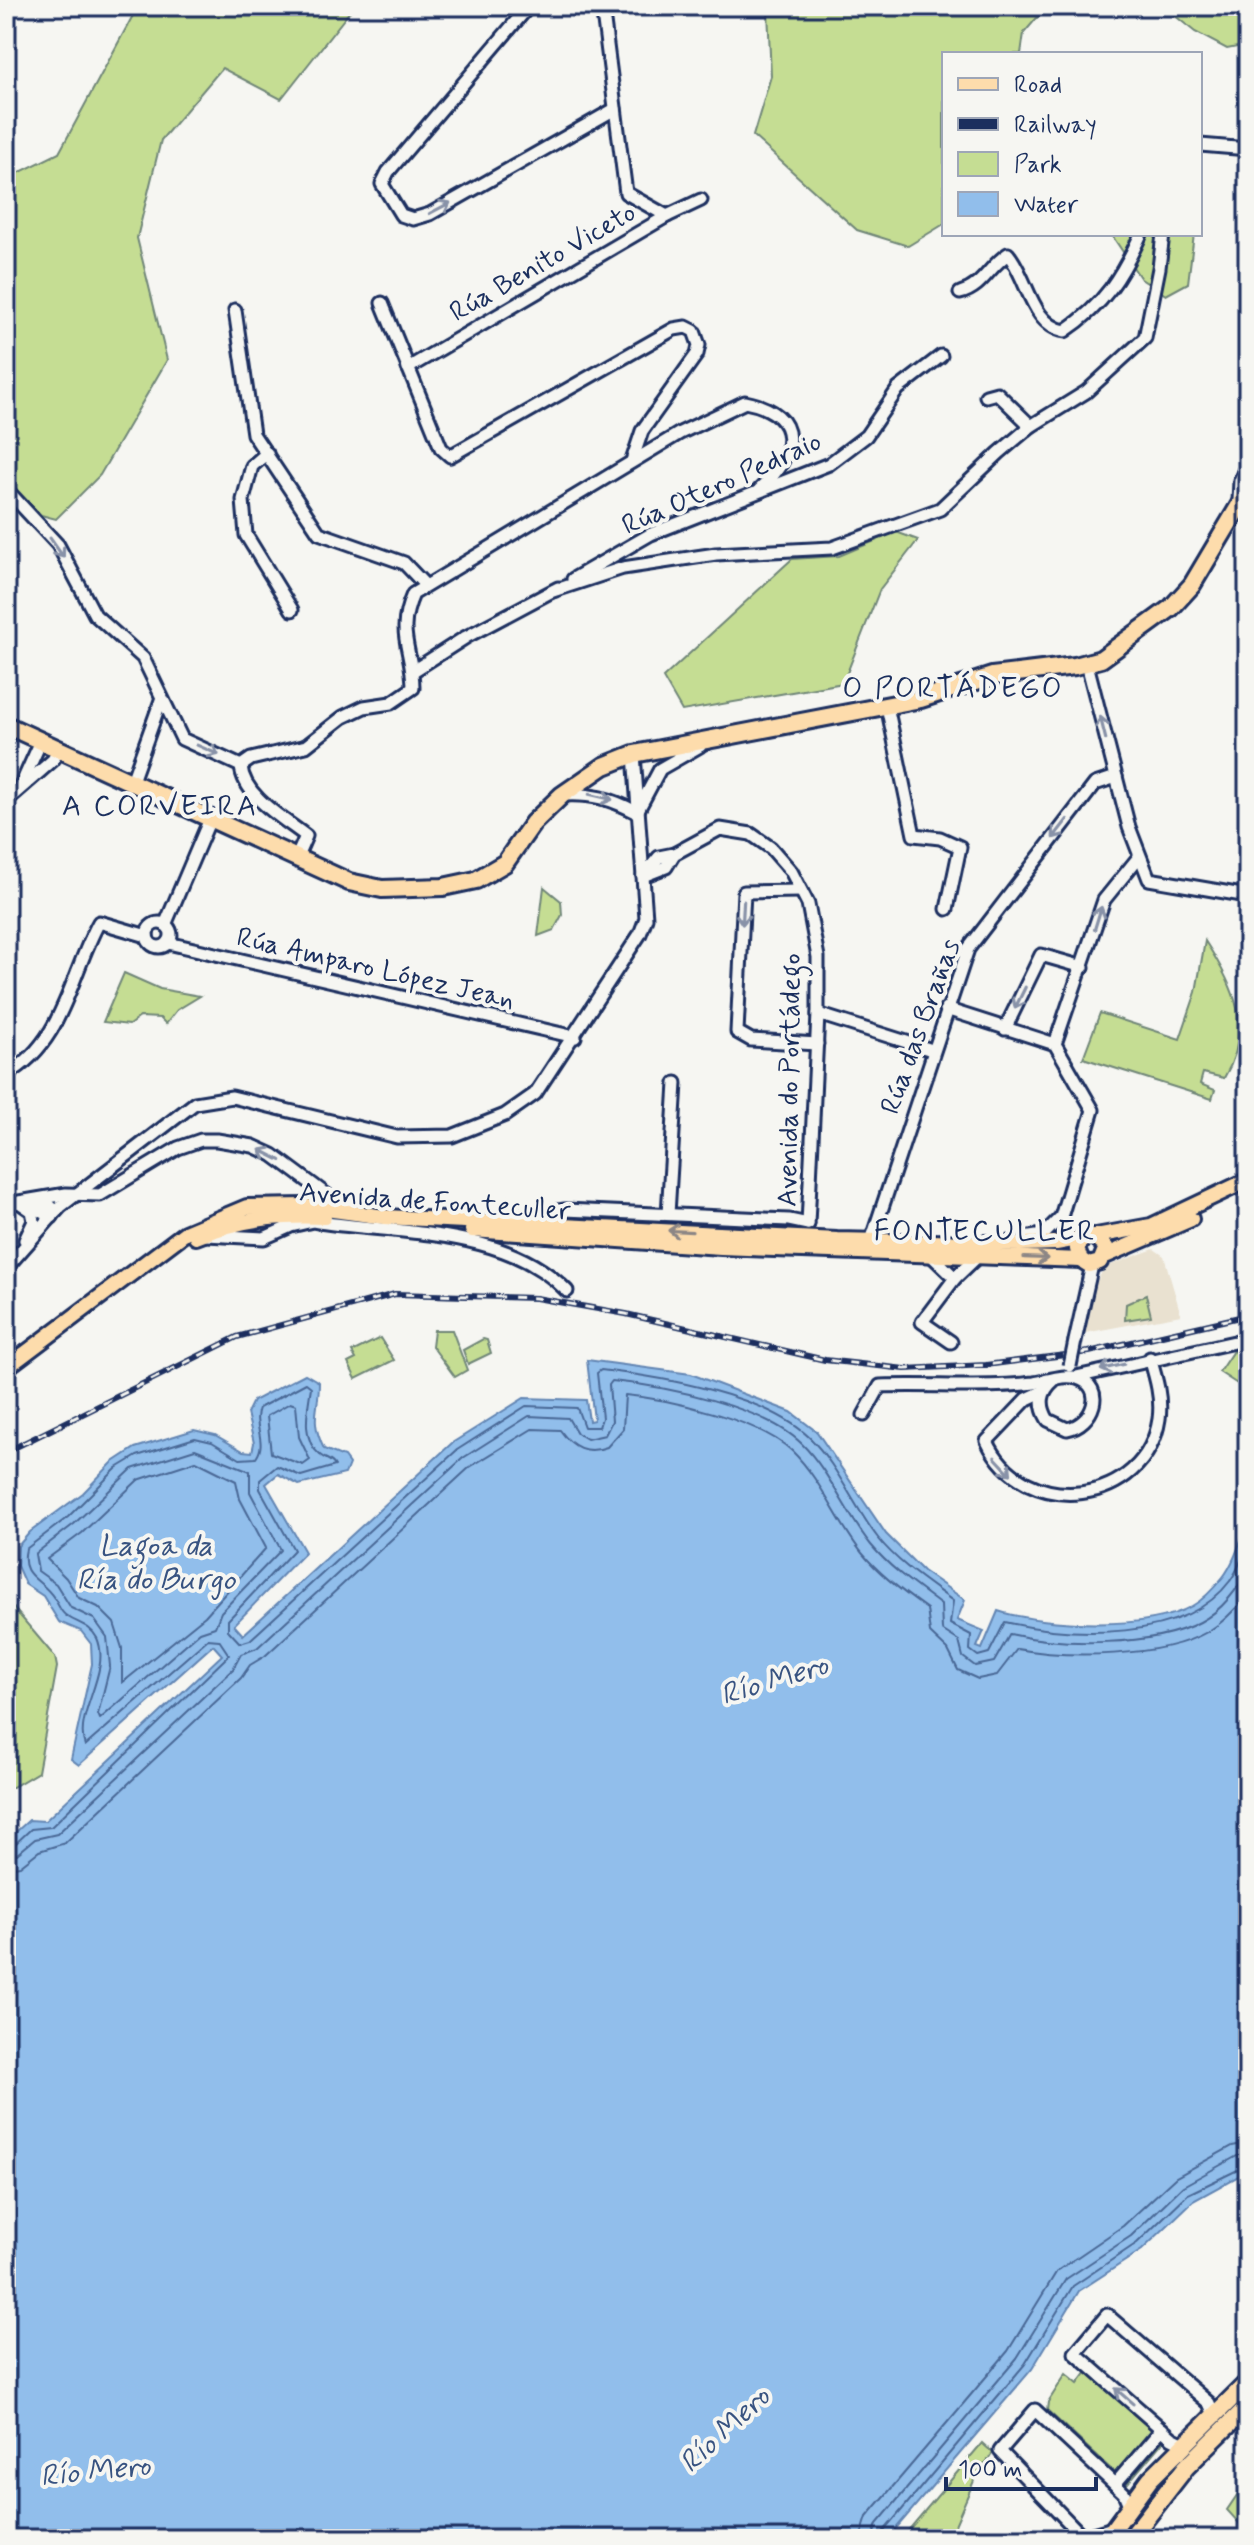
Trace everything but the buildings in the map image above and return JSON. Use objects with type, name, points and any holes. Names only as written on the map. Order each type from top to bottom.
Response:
[{"type":"highway","points":[[6,725],[296,859],[367,887],[462,884],[492,873],[505,863],[533,823],[562,795],[604,766],[634,754],[921,699],[992,676],[1087,664],[1115,650],[1171,608],[1192,585],[1246,496]]},
{"type":"highway","points":[[1122,2526],[1184,2444],[1248,2382]]},
{"type":"highway","points":[[1122,2526],[1172,2464],[1248,2390]]},
{"type":"highway","points":[[1122,2526],[1248,2399]]},
{"type":"highway","points":[[1122,2526],[1248,2406]]},
{"type":"main road","points":[[1105,1256],[1105,1244],[1084,1239],[1077,1249],[1087,1262],[1105,1256],[1166,1231],[1238,1191],[1248,1180]]},
{"type":"main road","name":"Avenida de Fonteculler","points":[[6,1368],[158,1253],[247,1207],[304,1206],[385,1217],[488,1221],[562,1217],[772,1236],[808,1235],[870,1242],[968,1242],[1084,1239],[1151,1226],[1238,1191]]},
{"type":"main road","name":"Avenida de Fonteculler","points":[[6,1377],[203,1229],[284,1215],[721,1247],[1087,1262]]},
{"type":"main road","points":[[562,1217],[651,1242]]},
{"type":"street","points":[[529,6],[388,172],[382,184],[401,215],[413,219],[430,214],[615,109]]},
{"type":"street","points":[[602,6],[626,193],[667,216]]},
{"type":"street","points":[[1202,145],[1248,149]]},
{"type":"street","name":"Rúa Benito Viceto","points":[[408,368],[667,216],[701,200]]},
{"type":"street","points":[[960,293],[975,289],[1008,254],[1020,268],[1041,319],[1054,329],[1065,331],[1089,315],[1110,293],[1128,266],[1140,236]]},
{"type":"street","points":[[553,591],[623,568],[716,554],[832,548],[940,509],[1031,426],[1086,392],[1145,338],[1163,236]]},
{"type":"street","points":[[382,303],[441,448],[450,456],[457,455],[674,329],[686,327],[697,337],[697,354],[642,431],[632,461]]},
{"type":"street","points":[[235,310],[253,434],[319,533],[404,563],[425,585]]},
{"type":"street","name":"Rúa Otero Pedraio","points":[[413,671],[466,637],[651,534],[829,464],[866,436],[898,389],[941,356]]},
{"type":"street","points":[[986,396],[997,393],[1031,426]]},
{"type":"street","points":[[241,766],[251,759],[306,746],[343,717],[364,707],[391,703],[413,688],[413,671],[403,638],[406,610],[413,594],[425,585],[632,461],[745,402],[774,411],[785,426],[790,448],[780,471],[759,490]]},
{"type":"street","points":[[267,453],[252,466],[243,500],[246,535],[292,610]]},
{"type":"street","points":[[1246,496],[1240,481],[1248,462]]},
{"type":"street","points":[[6,489],[58,545],[95,615],[143,658],[182,739],[241,766]]},
{"type":"street","points":[[1087,664],[1138,858],[1149,879],[1248,896]]},
{"type":"street","points":[[131,784],[161,700]]},
{"type":"street","points":[[887,706],[914,835],[940,838],[960,847],[947,909]]},
{"type":"street","points":[[636,812],[652,779],[678,756],[753,730]]},
{"type":"street","points":[[11,797],[36,758],[41,741]]},
{"type":"street","points":[[11,797],[46,767],[59,749]]},
{"type":"street","points":[[6,1268],[52,1217],[177,1113],[213,1099],[232,1097],[397,1137],[452,1136],[505,1115],[535,1094],[640,934],[646,918],[634,754]]},
{"type":"street","points":[[36,758],[37,764],[46,767]]},
{"type":"street","points":[[241,766],[242,779],[264,803],[306,836],[296,859]]},
{"type":"street","name":"Rúa das Brañas","points":[[870,1242],[940,1025],[968,949],[1095,784],[1116,777]]},
{"type":"street","points":[[562,795],[587,794],[612,799],[636,812]]},
{"type":"street","points":[[165,925],[210,819]]},
{"type":"street","name":"Avenida do Portádego","points":[[643,876],[659,857],[674,854],[720,829],[751,834],[771,848],[791,871],[808,904],[818,957],[808,1235],[734,1241],[721,1247]]},
{"type":"street","points":[[640,843],[674,854]]},
{"type":"street","points":[[1055,1044],[1104,900],[1138,858]]},
{"type":"street","name":"Avenida do Portádego","points":[[801,891],[744,892],[737,1032],[751,1040],[817,1044]]},
{"type":"street","points":[[6,1075],[25,1063],[48,1037],[99,922],[147,936],[155,947],[168,943],[171,935],[165,925]]},
{"type":"street","points":[[147,936],[154,924],[165,925]]},
{"type":"street","name":"Rúa Amparo López Jean","points":[[168,943],[575,1037]]},
{"type":"street","points":[[1005,1029],[1041,955],[1083,967]]},
{"type":"street","points":[[946,1009],[1055,1044],[1093,1110],[1061,1217],[1063,1228],[1084,1239]]},
{"type":"street","points":[[818,1014],[932,1050]]},
{"type":"street","points":[[940,1025],[971,1018]]},
{"type":"street","points":[[668,1214],[676,1083]]},
{"type":"street","points":[[6,1203],[78,1194],[100,1195],[178,1148],[201,1140],[217,1140],[253,1146],[273,1155],[339,1204],[369,1209],[385,1217]]},
{"type":"street","points":[[19,1202],[52,1217]]},
{"type":"street","points":[[15,1258],[34,1221],[32,1211],[19,1202]]},
{"type":"street","points":[[250,1238],[242,1228],[248,1219],[246,1213],[304,1206]]},
{"type":"street","points":[[562,1217],[668,1214],[789,1220],[808,1235]]},
{"type":"street","points":[[968,1242],[1043,1235],[1061,1217]]},
{"type":"street","points":[[203,1229],[264,1238],[291,1226],[313,1221],[472,1242],[512,1254],[553,1278],[567,1291]]},
{"type":"street","name":"Avenida de Fonteculler","points":[[808,1235],[870,1242],[908,1255]]},
{"type":"street","points":[[931,1255],[955,1278]]},
{"type":"street","points":[[951,1342],[922,1322],[955,1278],[978,1256]]},
{"type":"street","points":[[1071,1373],[1087,1262]]},
{"type":"street","points":[[864,1415],[880,1386],[945,1383],[992,1388],[1054,1380],[1071,1373],[1248,1339]]},
{"type":"street","points":[[1054,1380],[1044,1391],[1027,1399],[987,1441],[1002,1465],[1023,1482],[1061,1496],[1086,1493],[1109,1485],[1129,1471],[1148,1449],[1159,1421],[1159,1390],[1150,1358]]},
{"type":"street","points":[[1044,1391],[1042,1406],[1048,1420],[1061,1428],[1076,1428],[1089,1418],[1094,1402],[1089,1387],[1071,1373]]},
{"type":"street","points":[[1184,2444],[1162,2429],[1075,2353],[1107,2315],[1209,2403],[1214,2415]]},
{"type":"street","points":[[1035,2410],[1115,2484],[1127,2497],[1122,2526],[1084,2538],[1000,2451],[1035,2410]]},
{"type":"street","points":[[1115,2484],[1162,2429]]},
{"type":"shaded area","points":[[1154,1249],[1164,1256],[1181,1315],[1085,1333],[1094,1286],[1102,1272],[1108,1266]]},
{"type":"green space","points":[[138,6],[354,6],[281,99],[222,68],[161,140],[137,238],[167,360],[100,475],[56,519],[41,515],[6,480],[6,179],[59,153]]},
{"type":"green space","points":[[762,6],[1047,6],[1024,33],[1021,52],[942,52],[942,225],[908,246],[857,230],[753,136],[771,76],[768,11]]},
{"type":"green space","points":[[1163,6],[1248,6],[1248,45],[1227,49],[1195,32]]},
{"type":"green space","points":[[1112,236],[1194,236],[1188,283],[1166,295],[1141,279]]},
{"type":"green space","points":[[896,532],[918,540],[880,589],[843,683],[682,711],[663,678],[792,559],[839,556]]},
{"type":"green space","points":[[544,887],[561,901],[562,915],[554,930],[538,936]]},
{"type":"green space","points":[[1205,941],[1232,991],[1239,1025],[1233,1060],[1224,1078],[1203,1073],[1200,1084],[1215,1090],[1212,1099],[1083,1058],[1100,1013],[1180,1039],[1196,992]]},
{"type":"green space","points":[[124,973],[160,989],[200,996],[177,1010],[166,1024],[160,1018],[140,1017],[129,1025],[103,1022]]},
{"type":"green space","points":[[1146,1295],[1151,1316],[1125,1320],[1126,1304]]},
{"type":"green space","points":[[434,1330],[452,1330],[467,1370],[455,1377],[432,1346]]},
{"type":"green space","points":[[380,1338],[394,1360],[356,1379],[348,1363],[356,1359],[352,1352]]},
{"type":"green space","points":[[483,1339],[487,1340],[491,1353],[468,1364],[463,1350]]},
{"type":"green space","points":[[1233,1351],[1248,1361],[1248,1391],[1219,1372]]},
{"type":"green space","points":[[6,1599],[55,1657],[57,1667],[38,1772],[6,1791]]},
{"type":"green space","points":[[1087,2372],[1165,2439],[1127,2484],[1047,2410],[1048,2402],[1066,2374],[1078,2384]]},
{"type":"green space","points":[[982,2443],[993,2453],[976,2476],[949,2539],[901,2539]]},
{"type":"green space","points":[[1248,2479],[1248,2533],[1227,2510]]},
{"type":"water","points":[[587,1360],[691,1374],[791,1412],[817,1432],[886,1534],[923,1571],[965,1600],[957,1620],[984,1631],[977,1647],[982,1649],[998,1611],[1042,1620],[1096,1624],[1149,1619],[1192,1606],[1209,1593],[1227,1571],[1248,1521],[1248,2171],[1193,2201],[1142,2250],[1079,2291],[1032,2369],[887,2539],[6,2539],[6,1841],[29,1820],[45,1821],[222,1655],[213,1645],[79,1765],[71,1759],[92,1664],[91,1644],[81,1631],[59,1622],[43,1596],[25,1584],[17,1566],[18,1546],[30,1532],[83,1493],[112,1463],[135,1448],[194,1430],[215,1435],[243,1451],[252,1452],[254,1443],[247,1413],[253,1401],[305,1374],[319,1382],[316,1422],[324,1449],[344,1457],[349,1464],[345,1474],[299,1485],[278,1474],[266,1484],[305,1552],[234,1625],[243,1635],[452,1443],[524,1398],[586,1400],[589,1421],[594,1420]]},
{"type":"railway","points":[[6,1452],[237,1337],[395,1294],[536,1298],[626,1314],[825,1360],[905,1369],[986,1365],[1089,1352],[1248,1315]]},
{"type":"district","name":"O PORTÁDEGO","points":[[953,687]]},
{"type":"district","name":"A CORVEIRA","points":[[160,805]]},
{"type":"district","name":"FONTECULLER","points":[[985,1230]]},
{"type":"water label","name":"Lagoa da Ría do Burgo","points":[[156,1562]]},
{"type":"water label","name":"Río Mero","points":[[774,1679]]},
{"type":"water label","name":"Río Mero","points":[[724,2429]]},
{"type":"water label","name":"Río Mero","points":[[95,2470]]}]
